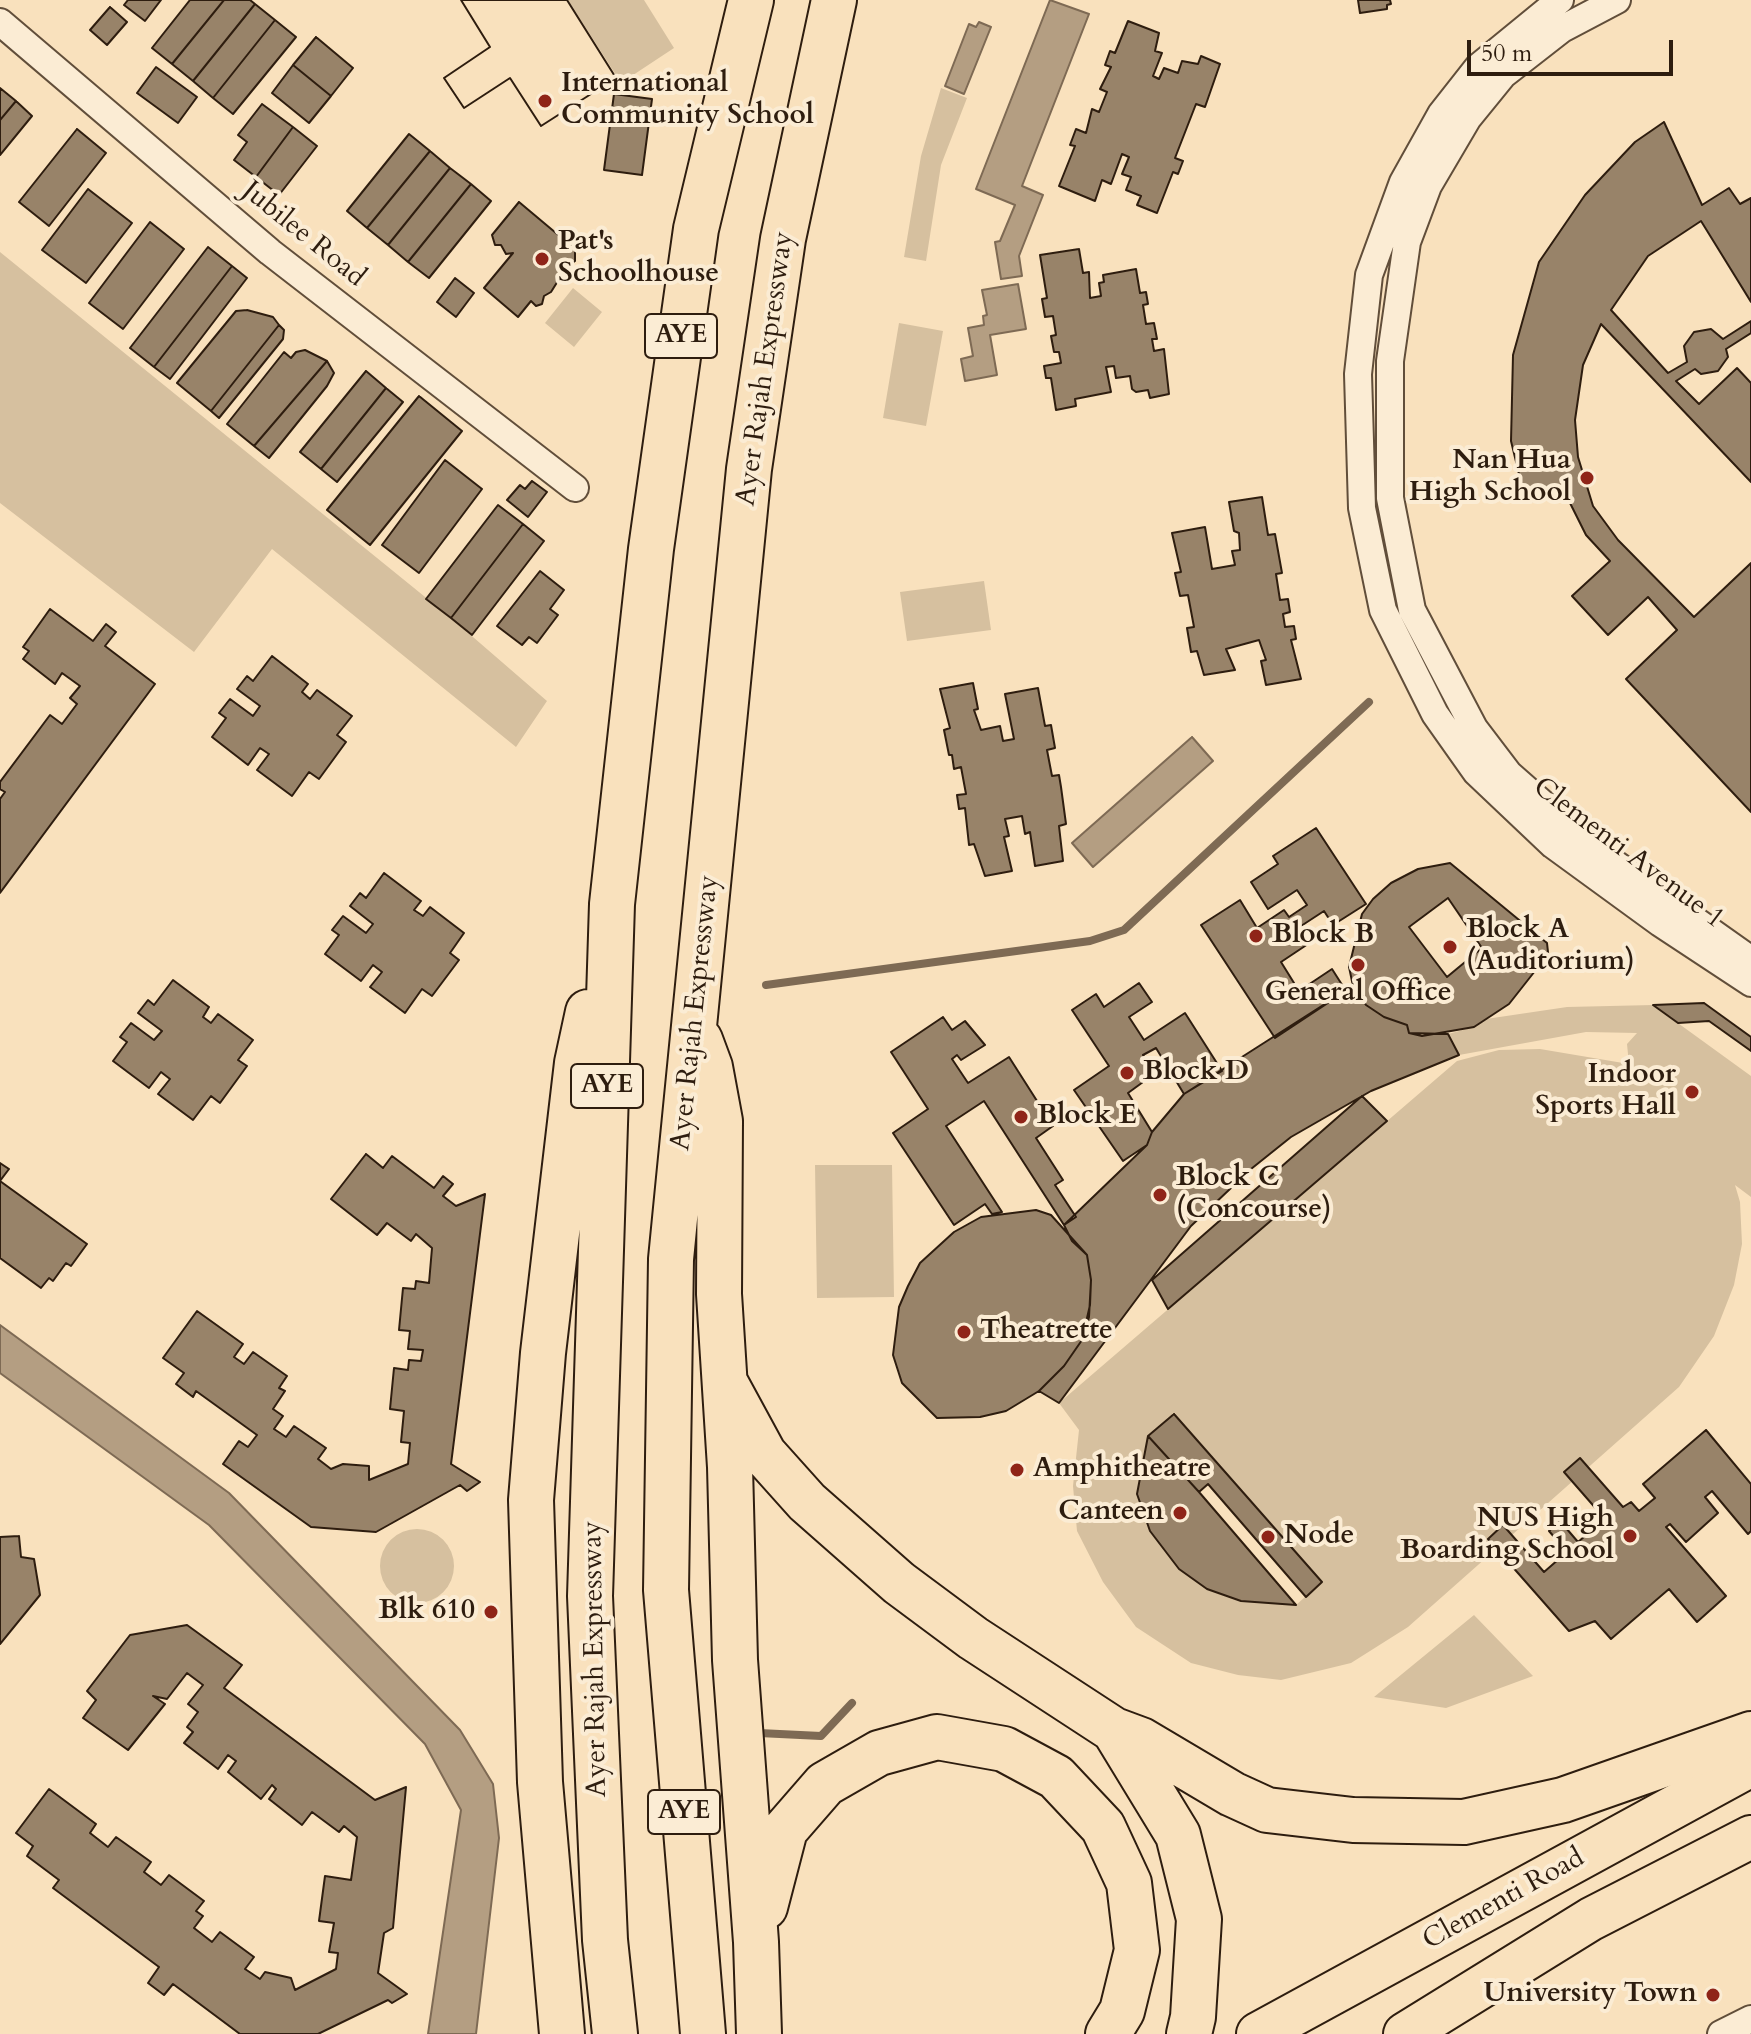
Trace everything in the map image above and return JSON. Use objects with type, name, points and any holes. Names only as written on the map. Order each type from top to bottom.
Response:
[{"type":"highway","name":"Ayer Rajah Expressway","points":[[615,2034],[605,1940],[590,1596],[612,904],[640,634],[696,229],[751,0]]},
{"type":"highway","name":"Ayer Rajah Expressway","points":[[703,2034],[666,1590],[671,1259],[749,469],[783,239],[813,111],[834,0]]},
{"type":"highway","points":[[813,111],[858,0]]},
{"type":"highway","points":[[562,2034],[540,1782],[510,1719],[508,1539],[531,1500],[543,1353],[577,1063],[612,904]]},
{"type":"highway","points":[[695,1026],[719,1105],[719,1294],[726,1384],[735,1660],[756,1942],[759,2034]]},
{"type":"highway","points":[[726,1384],[764,1454],[807,1502],[936,1611],[1114,1730],[1141,1740],[1232,1794],[1267,1810],[1353,1820],[1464,1822],[1563,1800],[1751,1734]]},
{"type":"highway","points":[[1114,1730],[1178,1835],[1196,1905],[1198,1947],[1189,2034]]},
{"type":"highway","points":[[756,1942],[785,1830],[825,1784],[879,1753],[937,1737],[1004,1749],[1056,1777],[1103,1827],[1129,1883],[1137,1950],[1122,2011],[1108,2034]]},
{"type":"main road","name":"Clementi Road","points":[[1258,2034],[1751,1765]]},
{"type":"main road","points":[[1405,2034],[1591,1919],[1751,1837]]},
{"type":"street","name":"Clementi Avenue 1","points":[[1560,0],[1478,67],[1441,114],[1403,182],[1369,275],[1358,374],[1362,508],[1383,610],[1440,722],[1476,772],[1553,845],[1660,923],[1751,983]]},
{"type":"street","name":"Clementi Avenue 1","points":[[1617,0],[1562,29],[1503,75],[1468,118],[1428,186],[1407,242],[1390,361],[1390,498],[1412,610],[1474,728],[1509,774],[1541,805],[1654,895],[1751,960]]},
{"type":"street","name":"Jubilee Road","points":[[0,22],[270,252],[575,488]]},
{"type":"street","points":[[1359,428],[1389,430]]},
{"type":"street","points":[[1654,895],[1661,910],[1660,923]]},
{"type":"street","points":[[1721,2034],[1751,2019]]},
{"type":"shaded area","points":[[568,0],[644,0],[674,48],[621,83]]},
{"type":"shaded area","points":[[1050,0],[1089,14],[1022,186],[1043,195],[1019,256],[1022,276],[1001,279],[995,242],[1000,241],[1015,205],[976,189]]},
{"type":"shaded area","points":[[979,22],[991,27],[964,94],[945,86],[969,24],[976,27]]},
{"type":"shaded area","points":[[941,88],[967,98],[941,165],[926,261],[904,257],[921,156]]},
{"type":"shaded area","points":[[0,252],[451,618],[547,701],[516,747],[272,549],[194,652],[0,503]]},
{"type":"shaded area","points":[[1018,284],[1026,329],[990,335],[997,375],[965,381],[961,359],[973,356],[968,328],[984,325],[983,316],[987,315],[982,290]]},
{"type":"shaded area","points":[[573,288],[602,312],[574,347],[545,323]]},
{"type":"shaded area","points":[[899,323],[943,331],[926,426],[883,418]]},
{"type":"shaded area","points":[[984,581],[991,630],[907,641],[900,592]]},
{"type":"shaded area","points":[[1192,737],[1213,761],[1093,867],[1072,843]]},
{"type":"shaded area","points":[[1653,1005],[1751,1076],[1751,1197],[1735,1185],[1740,1202],[1742,1244],[1734,1285],[1714,1336],[1679,1387],[1408,1627],[1351,1663],[1281,1680],[1238,1675],[1191,1663],[1136,1627],[1103,1582],[1077,1531],[1073,1486],[1079,1430],[1059,1403],[1457,1061],[1499,1050],[1540,1049],[1629,1064],[1627,1044],[1637,1033],[1586,1032],[1459,1055],[1448,1034],[1474,1027],[1486,1019],[1567,1007]],"holes":[[[1148,1437],[1199,1492],[1208,1485],[1305,1597],[1296,1605],[1241,1601],[1207,1589],[1179,1569],[1150,1531],[1137,1494]]]},
{"type":"shaded area","points":[[815,1165],[892,1165],[894,1297],[817,1298]]},
{"type":"shaded area","points":[[0,1325],[229,1493],[460,1730],[493,1784],[499,1838],[476,2034],[428,2034],[461,1810],[425,1744],[209,1525],[0,1373]]},
{"type":"shaded area","points":[[417,1529],[438,1535],[448,1545],[454,1566],[448,1587],[438,1597],[417,1603],[396,1597],[386,1587],[380,1566],[386,1545],[396,1535]]},
{"type":"shaded area","points":[[1474,1615],[1533,1676],[1446,1708],[1374,1697]]},
{"type":"building","points":[[128,0],[161,0],[145,21],[124,5]]},
{"type":"building","points":[[190,0],[224,0],[172,64],[152,48]]},
{"type":"building","points":[[224,0],[250,0],[255,4],[193,81],[172,64]]},
{"type":"building","points":[[461,0],[567,0],[616,78],[541,126],[510,78],[464,108],[444,78],[490,47]]},
{"type":"building","points":[[461,0],[567,0],[616,78],[541,126],[510,78],[464,108],[444,78],[490,47]]},
{"type":"building","points":[[1358,0],[1390,0],[1391,4],[1387,5],[1387,9],[1360,13]]},
{"type":"building","points":[[255,4],[275,20],[213,98],[193,81]]},
{"type":"building","points":[[110,7],[127,22],[107,45],[90,30]]},
{"type":"building","points":[[275,20],[296,37],[233,114],[213,98]]},
{"type":"building","points":[[1128,21],[1159,33],[1155,51],[1162,53],[1153,76],[1159,79],[1164,68],[1178,73],[1182,61],[1198,64],[1201,56],[1220,64],[1205,107],[1196,104],[1175,158],[1183,161],[1178,174],[1173,172],[1157,213],[1137,205],[1141,196],[1126,190],[1131,177],[1122,174],[1129,157],[1122,154],[1111,184],[1102,180],[1095,201],[1059,186],[1075,146],[1070,145],[1076,129],[1086,133],[1092,109],[1099,112],[1107,92],[1100,89],[1111,67],[1105,65],[1110,51],[1115,53]]},
{"type":"building","points":[[316,37],[353,68],[331,96],[293,65]]},
{"type":"building","points":[[293,65],[331,96],[309,123],[272,93]]},
{"type":"building","points":[[156,67],[197,97],[178,123],[137,93]]},
{"type":"building","points":[[0,88],[16,101],[0,120]]},
{"type":"building","points":[[614,94],[652,99],[642,175],[604,170]]},
{"type":"building","points":[[16,101],[32,116],[0,155],[0,120]]},
{"type":"building","points":[[262,104],[293,127],[256,177],[234,160],[247,142],[238,135]]},
{"type":"building","points":[[1664,122],[1702,205],[1729,188],[1740,204],[1751,198],[1751,302],[1701,221],[1648,256],[1611,310],[1668,373],[1687,362],[1684,346],[1694,332],[1711,329],[1723,339],[1751,321],[1751,333],[1726,349],[1728,357],[1718,371],[1701,374],[1695,369],[1676,381],[1699,404],[1737,368],[1751,383],[1751,482],[1601,324],[1583,365],[1575,420],[1578,457],[1593,506],[1618,540],[1694,617],[1751,563],[1751,812],[1626,679],[1677,630],[1648,597],[1608,635],[1572,596],[1610,561],[1586,535],[1565,493],[1526,503],[1511,441],[1513,355],[1539,262],[1585,195],[1635,142]]},
{"type":"building","points":[[293,127],[317,146],[279,195],[256,177]]},
{"type":"building","points":[[77,129],[106,153],[49,226],[19,202]]},
{"type":"building","points":[[409,134],[430,151],[367,228],[347,211]]},
{"type":"building","points":[[430,151],[450,168],[388,245],[367,228]]},
{"type":"building","points":[[450,168],[471,184],[408,262],[388,245]]},
{"type":"building","points":[[471,184],[491,201],[429,278],[408,262]]},
{"type":"building","points":[[88,189],[132,223],[86,283],[42,250]]},
{"type":"building","name":"Pat's Schoolhouse","points":[[519,202],[575,249],[575,261],[566,268],[551,292],[544,296],[542,304],[536,306],[531,301],[518,317],[484,288],[513,253],[506,254],[501,245],[495,245],[492,235]]},
{"type":"building","points":[[150,222],[184,249],[123,329],[89,303]]},
{"type":"building","points":[[208,247],[232,266],[154,367],[130,348]]},
{"type":"building","points":[[1079,249],[1083,273],[1089,272],[1090,298],[1101,296],[1099,283],[1104,282],[1103,275],[1136,269],[1140,293],[1146,292],[1148,304],[1143,305],[1146,324],[1154,323],[1157,339],[1152,339],[1154,351],[1164,349],[1169,394],[1150,398],[1148,390],[1136,392],[1132,389],[1130,376],[1116,378],[1114,366],[1106,367],[1111,392],[1075,399],[1076,406],[1056,410],[1051,378],[1046,378],[1044,366],[1061,363],[1059,352],[1054,352],[1051,336],[1056,335],[1053,316],[1045,317],[1042,299],[1047,298],[1040,255]]},
{"type":"building","points":[[232,266],[247,278],[170,379],[154,367]]},
{"type":"building","points":[[455,278],[474,293],[456,317],[437,302]]},
{"type":"building","points":[[247,310],[273,317],[279,325],[211,411],[177,383],[236,311]]},
{"type":"building","points":[[279,325],[284,330],[283,339],[219,418],[211,411]]},
{"type":"building","points":[[305,350],[327,361],[254,446],[227,424],[284,352],[291,358],[296,352]]},
{"type":"building","points":[[327,361],[334,373],[327,386],[269,458],[254,446]]},
{"type":"building","points":[[366,371],[386,388],[321,469],[300,452]]},
{"type":"building","points":[[386,388],[403,402],[337,482],[321,469]]},
{"type":"building","points":[[419,396],[462,431],[370,545],[327,510]]},
{"type":"building","points":[[445,460],[482,489],[419,573],[382,545]]},
{"type":"building","points":[[532,481],[547,492],[528,517],[507,500],[520,485],[525,489]]},
{"type":"building","points":[[1262,497],[1268,535],[1275,534],[1282,573],[1276,574],[1280,600],[1288,599],[1290,612],[1283,614],[1285,627],[1294,626],[1296,639],[1291,640],[1301,679],[1266,685],[1261,661],[1266,660],[1259,640],[1226,649],[1235,670],[1204,675],[1197,651],[1191,652],[1187,628],[1194,627],[1188,595],[1180,596],[1175,573],[1181,572],[1172,533],[1205,527],[1212,569],[1235,565],[1232,551],[1240,550],[1239,533],[1234,531],[1229,502]]},
{"type":"building","points":[[498,505],[523,524],[451,618],[426,599]]},
{"type":"building","points":[[523,524],[544,541],[472,635],[451,618]]},
{"type":"building","points":[[540,571],[564,590],[550,609],[558,615],[537,643],[529,637],[522,645],[497,626]]},
{"type":"building","points":[[50,609],[93,641],[106,624],[116,632],[105,646],[155,684],[0,893],[0,799],[5,792],[0,789],[0,782],[50,715],[62,724],[77,704],[70,698],[80,686],[62,673],[55,684],[23,659],[29,651],[23,647]]},
{"type":"building","points":[[272,656],[308,684],[302,692],[310,699],[317,690],[352,716],[337,735],[346,742],[319,779],[309,772],[292,796],[257,770],[269,754],[260,748],[248,765],[212,737],[226,718],[219,713],[230,699],[253,716],[260,706],[237,689],[247,676],[253,681]]},
{"type":"building","points":[[973,683],[978,709],[974,710],[981,730],[1000,726],[1003,741],[1014,739],[1005,694],[1038,688],[1045,726],[1051,725],[1055,748],[1047,750],[1052,776],[1059,775],[1061,787],[1066,824],[1059,826],[1063,861],[1035,866],[1030,832],[1025,834],[1022,816],[1005,819],[1009,836],[1004,837],[1012,871],[985,876],[974,844],[969,845],[965,808],[959,809],[957,795],[966,794],[961,767],[954,769],[952,755],[949,755],[944,730],[950,728],[940,689]]},
{"type":"building","name":"Block B","points":[[1316,828],[1366,904],[1333,925],[1324,911],[1298,928],[1308,944],[1281,962],[1299,991],[1332,969],[1346,991],[1275,1038],[1201,925],[1240,900],[1257,928],[1284,910],[1289,917],[1307,905],[1297,890],[1268,909],[1251,882],[1278,864],[1273,856]]},
{"type":"building","name":"Block A (Auditorium)","points":[[1450,863],[1547,943],[1549,961],[1535,971],[1509,1004],[1474,1027],[1422,1036],[1409,1033],[1407,1025],[1384,1017],[1366,1005],[1353,986],[1349,967],[1362,914],[1373,899],[1391,883],[1418,869]]},
{"type":"building","points":[[384,873],[421,901],[414,910],[423,916],[430,907],[464,933],[450,953],[459,960],[432,996],[422,989],[405,1013],[370,987],[382,972],[373,965],[361,981],[325,954],[339,935],[332,930],[343,916],[366,933],[373,924],[350,906],[360,893],[366,898]]},
{"type":"building","points":[[1448,898],[1482,948],[1447,977],[1409,927]]},
{"type":"building","points":[[173,980],[209,1007],[203,1017],[211,1023],[218,1014],[253,1040],[238,1060],[247,1066],[220,1103],[211,1096],[193,1120],[158,1094],[170,1079],[161,1072],[149,1088],[113,1061],[127,1042],[120,1037],[131,1023],[154,1040],[162,1031],[138,1013],[148,1000],[154,1005]]},
{"type":"building","name":"Block D","points":[[1139,983],[1152,1002],[1129,1017],[1144,1040],[1185,1013],[1222,1071],[1184,1094],[1156,1048],[1143,1055],[1154,1074],[1128,1093],[1152,1132],[1147,1145],[1123,1161],[1074,1090],[1109,1066],[1072,1010],[1096,994],[1104,1007]]},
{"type":"building","name":"Block C (Concourse)","points":[[1353,986],[1366,1005],[1384,1017],[1407,1025],[1409,1033],[1448,1034],[1459,1055],[1371,1091],[1291,1137],[1251,1169],[1191,1226],[1059,1403],[1039,1391],[1064,1366],[1082,1340],[1089,1317],[1091,1280],[1087,1255],[1072,1241],[1064,1225],[1147,1145],[1152,1132],[1184,1094]]},
{"type":"building","points":[[1704,1003],[1751,1037],[1751,1051],[1709,1021],[1678,1023],[1653,1005]]},
{"type":"building","name":"Block E","points":[[943,1017],[952,1030],[965,1021],[985,1045],[961,1060],[957,1055],[952,1059],[968,1083],[1009,1057],[1053,1126],[1036,1138],[1063,1180],[1055,1185],[1076,1217],[1064,1225],[984,1101],[946,1126],[1002,1212],[992,1214],[985,1204],[954,1225],[893,1133],[928,1109],[891,1052]]},
{"type":"building","points":[[1362,1096],[1387,1121],[1168,1309],[1152,1280]]},
{"type":"building","points":[[366,1154],[383,1168],[392,1156],[434,1188],[443,1176],[453,1184],[443,1196],[456,1206],[485,1194],[451,1464],[480,1482],[467,1491],[460,1485],[376,1532],[311,1527],[223,1464],[239,1441],[248,1447],[257,1435],[196,1391],[193,1397],[176,1384],[184,1373],[163,1358],[197,1311],[243,1344],[234,1357],[244,1364],[253,1352],[287,1376],[279,1388],[285,1391],[273,1409],[283,1416],[274,1429],[286,1437],[294,1426],[326,1448],[318,1459],[331,1469],[343,1464],[369,1466],[369,1480],[408,1464],[410,1443],[401,1442],[404,1411],[390,1409],[394,1368],[408,1370],[409,1360],[421,1361],[423,1350],[408,1349],[410,1331],[399,1330],[403,1288],[415,1289],[416,1281],[429,1283],[432,1248],[416,1234],[411,1241],[387,1223],[377,1235],[331,1199]]},
{"type":"building","points":[[0,1163],[9,1169],[0,1181]]},
{"type":"building","points":[[0,1181],[87,1244],[71,1266],[66,1263],[53,1281],[49,1278],[41,1288],[0,1258]]},
{"type":"building","points":[[1036,1210],[1051,1215],[1087,1255],[1091,1280],[1090,1305],[1082,1340],[1064,1366],[1039,1391],[1006,1411],[980,1417],[937,1418],[902,1383],[893,1355],[899,1307],[908,1286],[920,1263],[954,1232],[981,1217]]},
{"type":"building","name":"Node","points":[[1174,1414],[1322,1582],[1306,1597],[1208,1484],[1199,1492],[1148,1436]]},
{"type":"building","name":"NUS High Boarding School","points":[[1706,1430],[1751,1484],[1751,1531],[1748,1534],[1712,1491],[1705,1497],[1718,1513],[1686,1542],[1670,1524],[1666,1527],[1726,1596],[1697,1622],[1669,1589],[1611,1639],[1595,1621],[1569,1631],[1488,1539],[1503,1525],[1544,1572],[1567,1552],[1549,1531],[1560,1521],[1578,1542],[1605,1519],[1564,1472],[1580,1458],[1623,1507],[1631,1502],[1639,1511],[1655,1498],[1643,1484]]},
{"type":"building","name":"Canteen","points":[[1148,1436],[1296,1605],[1241,1601],[1207,1589],[1179,1569],[1150,1531],[1137,1494]]},
{"type":"building","points":[[19,1536],[21,1557],[34,1559],[40,1595],[0,1644],[0,1537]]},
{"type":"building","points":[[187,1625],[242,1665],[224,1688],[375,1800],[406,1787],[393,1928],[384,1933],[378,1973],[407,1994],[392,2003],[388,2000],[318,2034],[240,2034],[173,1984],[164,1995],[148,1983],[159,1967],[53,1888],[59,1880],[27,1856],[33,1846],[16,1833],[49,1789],[96,1824],[90,1833],[108,1847],[116,1837],[151,1862],[144,1872],[161,1885],[169,1875],[204,1901],[196,1911],[203,1916],[194,1928],[212,1942],[220,1932],[254,1957],[245,1969],[260,1979],[265,1972],[291,1978],[295,1990],[336,1969],[338,1953],[329,1952],[334,1923],[319,1921],[325,1876],[351,1880],[357,1837],[344,1826],[339,1832],[312,1812],[302,1825],[269,1799],[276,1789],[272,1785],[261,1799],[228,1772],[236,1761],[228,1755],[218,1769],[184,1743],[193,1732],[187,1727],[198,1712],[188,1704],[203,1685],[187,1673],[167,1699],[153,1696],[165,1704],[128,1750],[83,1718],[96,1700],[87,1691],[130,1635]]},
{"type":"waterway","points":[[766,985],[1090,941],[1124,930],[1369,702]]},
{"type":"waterway","points":[[759,1733],[821,1736],[852,1703]]},
{"type":"place","name":"International Community School","points":[[545,101]]},
{"type":"place","name":"Pat's Schoolhouse","points":[[542,259]]},
{"type":"place","name":"Nan Hua High School","points":[[1587,478]]},
{"type":"place","name":"Block B","points":[[1256,936]]},
{"type":"place","name":"Block A (Auditorium)","points":[[1450,947]]},
{"type":"place","name":"General Office","points":[[1358,965]]},
{"type":"place","name":"Block D","points":[[1127,1073]]},
{"type":"place","name":"Indoor Sports Hall","points":[[1692,1092]]},
{"type":"place","name":"Block E","points":[[1021,1117]]},
{"type":"place","name":"Block C (Concourse)","points":[[1160,1195]]},
{"type":"place","name":"Theatrette","points":[[964,1332]]},
{"type":"place","name":"Amphitheatre","points":[[1017,1470]]},
{"type":"place","name":"Canteen","points":[[1180,1513]]},
{"type":"place","name":"NUS High Boarding School","points":[[1630,1536]]},
{"type":"place","name":"Node","points":[[1268,1537]]},
{"type":"place","name":"Blk 610","points":[[491,1612]]},
{"type":"place","name":"University Town","points":[[1713,1995]]}]
